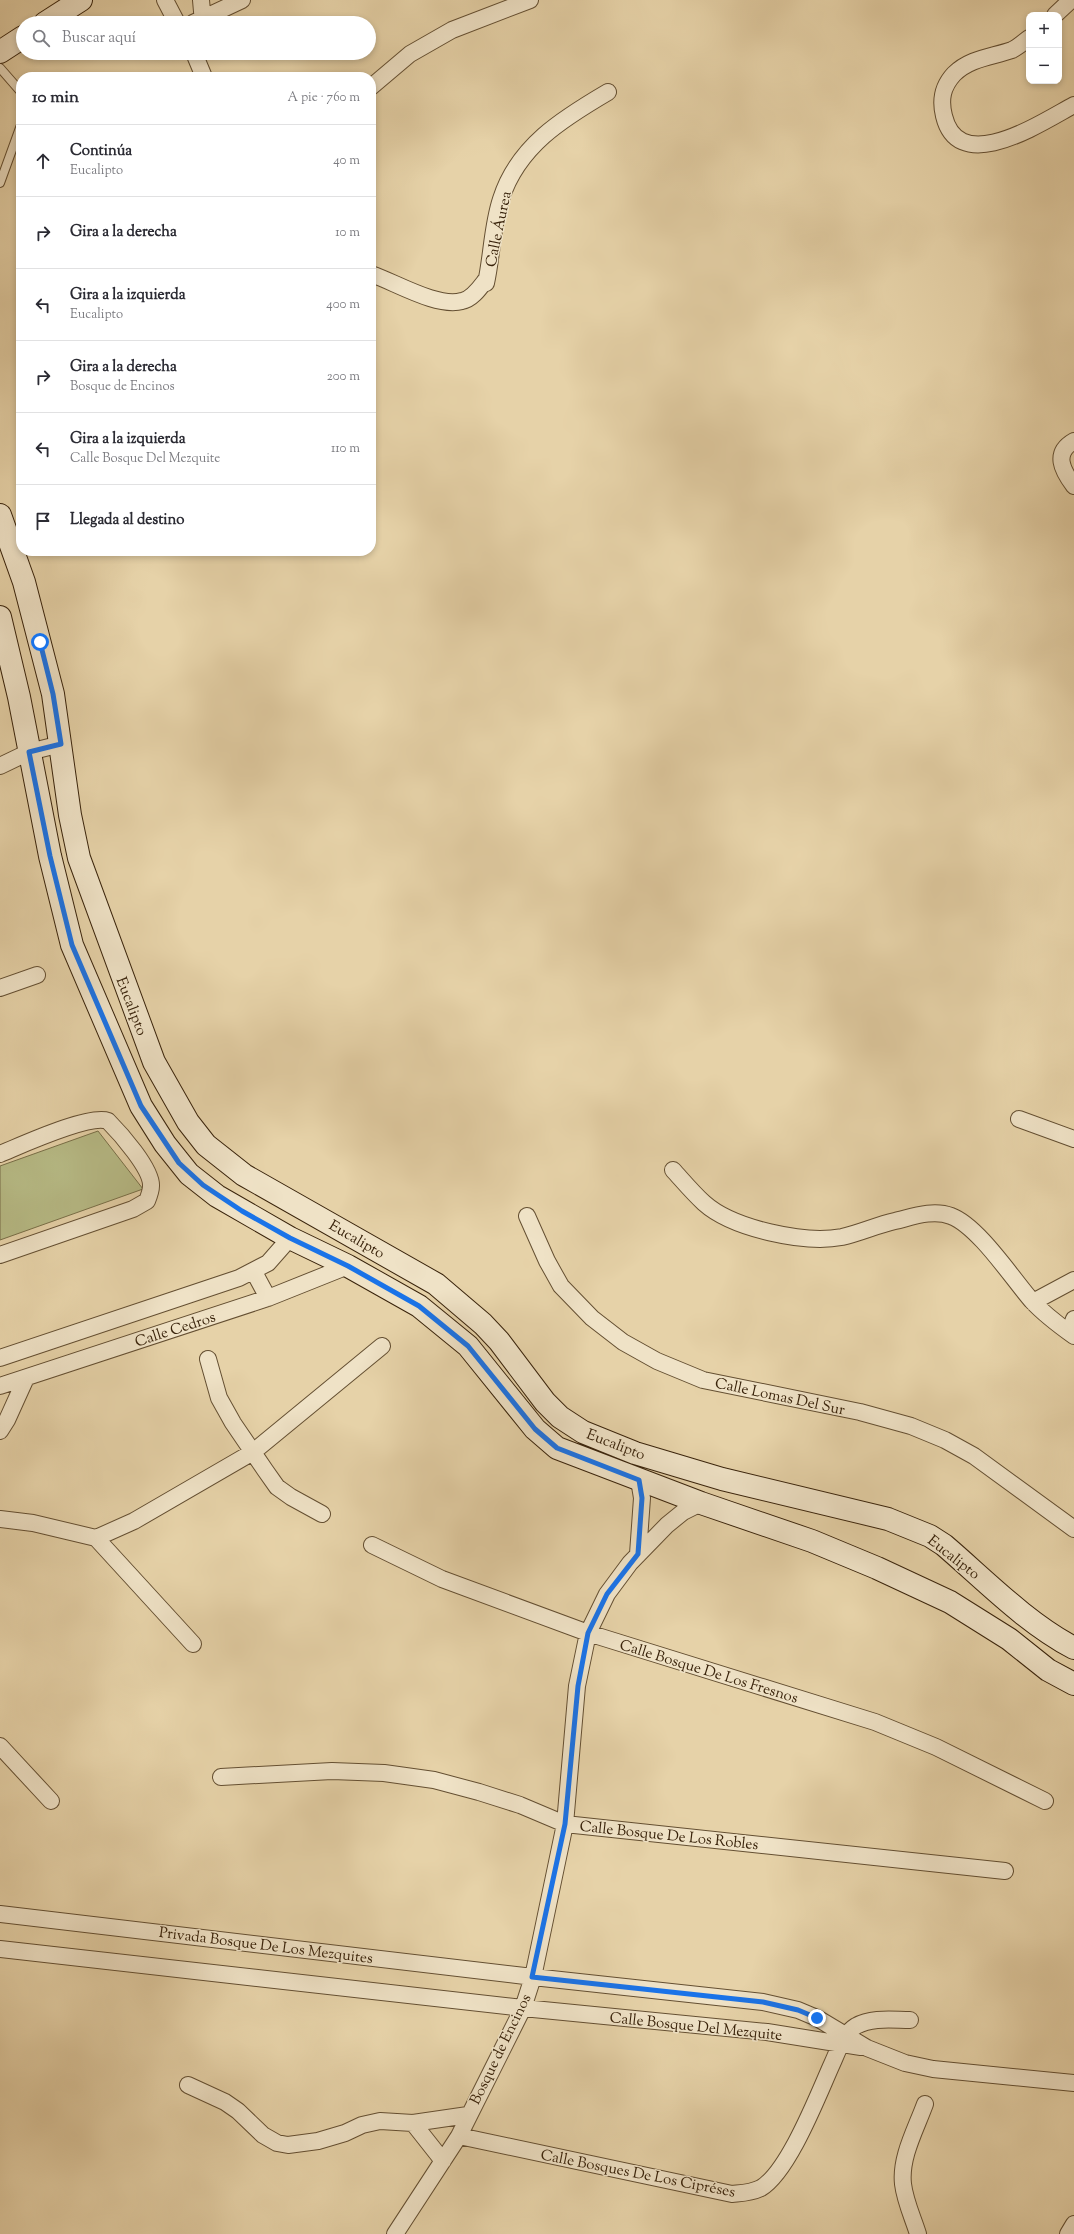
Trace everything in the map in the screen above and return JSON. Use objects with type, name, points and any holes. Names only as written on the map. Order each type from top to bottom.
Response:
[{"type":"street","points":[[56,16],[82,0]]},
{"type":"street","points":[[165,0],[173,16]]},
{"type":"street","points":[[200,16],[201,0]]},
{"type":"street","points":[[210,16],[242,0]]},
{"type":"street","points":[[376,82],[410,54],[452,30],[530,0]]},
{"type":"street","points":[[1058,12],[1071,0]]},
{"type":"street","points":[[1026,40],[1013,49],[973,61],[955,73],[948,81],[942,93],[941,106],[945,121],[959,141],[972,145],[1011,139],[1074,105]]},
{"type":"street","points":[[0,52],[16,42]]},
{"type":"street","points":[[199,60],[203,72]]},
{"type":"street","name":"Calle Áurea","points":[[376,276],[418,295],[449,302],[463,301],[475,294],[485,281],[486,283],[501,200],[518,162],[545,132],[569,115],[608,92]]},
{"type":"street","points":[[1074,441],[1067,445],[1062,453],[1060,461],[1065,474],[1074,486]]},
{"type":"street","name":"Eucalipto","points":[[0,515],[24,582],[53,694],[70,815],[79,858],[129,999],[154,1062],[188,1122],[206,1145],[244,1175],[436,1284],[483,1324],[499,1342],[545,1402],[567,1422],[600,1440],[635,1453],[722,1479],[888,1520],[930,1536],[944,1544],[1054,1638],[1074,1648]]},
{"type":"street","name":"Eucalipto","points":[[0,617],[19,697],[50,856],[72,945],[141,1106],[179,1163],[189,1174],[217,1196],[290,1238],[348,1266],[419,1306],[464,1342],[535,1429],[557,1448],[701,1503],[812,1541],[950,1602],[1009,1639],[1048,1670],[1074,1684]]},
{"type":"street","points":[[0,766],[29,752],[61,744]]},
{"type":"street","points":[[0,988],[37,975]]},
{"type":"street","points":[[98,1007],[129,999]]},
{"type":"street","points":[[0,1154],[88,1120],[97,1119],[108,1121],[131,1146],[150,1177],[152,1185],[147,1201],[133,1209],[0,1255]]},
{"type":"street","points":[[1019,1119],[1074,1139]]},
{"type":"street","points":[[673,1170],[705,1204],[724,1216],[746,1226],[790,1236],[817,1240],[843,1237],[874,1226],[928,1214],[941,1213],[952,1216],[977,1235],[1033,1302],[1072,1329]]},
{"type":"street","name":"Calle Lomas Del Sur","points":[[527,1216],[547,1262],[561,1286],[592,1318],[623,1342],[657,1361],[703,1380],[860,1412],[911,1426],[938,1437],[974,1456],[1074,1529]]},
{"type":"street","name":"Calle Cedros","points":[[0,1358],[254,1272],[277,1256],[290,1238]]},
{"type":"street","name":"Calle Cedros","points":[[0,1386],[268,1298],[348,1266]]},
{"type":"street","points":[[254,1272],[268,1298]]},
{"type":"street","points":[[1033,1302],[1074,1280]]},
{"type":"street","points":[[96,1538],[134,1521],[253,1452],[382,1346]]},
{"type":"street","points":[[208,1359],[219,1398],[233,1423],[277,1486],[291,1497],[322,1514]]},
{"type":"street","points":[[0,1431],[7,1420],[26,1378]]},
{"type":"street","points":[[638,1554],[642,1498],[639,1480]]},
{"type":"street","name":"Bosque de Encinos","points":[[395,2234],[459,2136],[468,2115],[523,2008],[532,1977],[565,1824],[578,1686],[588,1633],[607,1594],[638,1554],[667,1525],[683,1512],[701,1503]]},
{"type":"street","points":[[0,1519],[33,1523],[96,1538],[193,1644]]},
{"type":"street","name":"Calle Bosque De Los Fresnos","points":[[372,1545],[442,1579],[588,1633],[875,1722],[936,1747],[1045,1801]]},
{"type":"street","points":[[0,1746],[51,1801]]},
{"type":"street","name":"Calle Bosque De Los Robles","points":[[221,1777],[332,1771],[384,1773],[434,1780],[479,1792],[520,1805],[565,1824],[1005,1871]]},
{"type":"street","name":"Privada Bosque De Los Mezquites","points":[[0,1914],[532,1977]]},
{"type":"street","points":[[0,1949],[523,2008]]},
{"type":"street","name":"Calle Bosque Del Mezquite","points":[[532,1977],[775,2004],[798,2010],[844,2040]]},
{"type":"street","name":"Calle Bosque Del Mezquite","points":[[523,2008],[844,2040],[905,2063],[932,2070],[1074,2083]]},
{"type":"street","points":[[844,2040],[864,2022],[878,2020],[910,2020]]},
{"type":"street","name":"Calle Bosques De Los Cipréses","points":[[459,2136],[732,2194],[749,2193],[762,2187],[773,2178],[784,2162],[808,2118],[844,2040]]},
{"type":"street","points":[[188,2085],[225,2102],[238,2111],[263,2135],[277,2143],[288,2145],[318,2141],[344,2133],[362,2125],[380,2121],[413,2123],[468,2115]]},
{"type":"street","points":[[918,2234],[906,2200],[903,2173],[906,2158],[925,2104]]},
{"type":"street","points":[[413,2123],[443,2161]]},
{"type":"street","points":[[1068,2234],[1074,2224]]},
{"type":"lane","points":[[0,68],[16,86]]},
{"type":"lane","points":[[0,183],[16,139]]},
{"type":"green space","points":[[98,1131],[143,1189],[0,1240],[0,1166]]},
{"type":"route","points":[[40,642],[53,694],[61,744],[29,752],[50,856],[72,945],[141,1106],[165,1144],[189,1174],[217,1196],[290,1238],[348,1266],[419,1306],[449,1329],[468,1346],[535,1429],[557,1448],[639,1480],[642,1498],[638,1554],[607,1594],[588,1633],[578,1686],[565,1824],[532,1977],[763,2002],[798,2010],[817,2018]]}]
